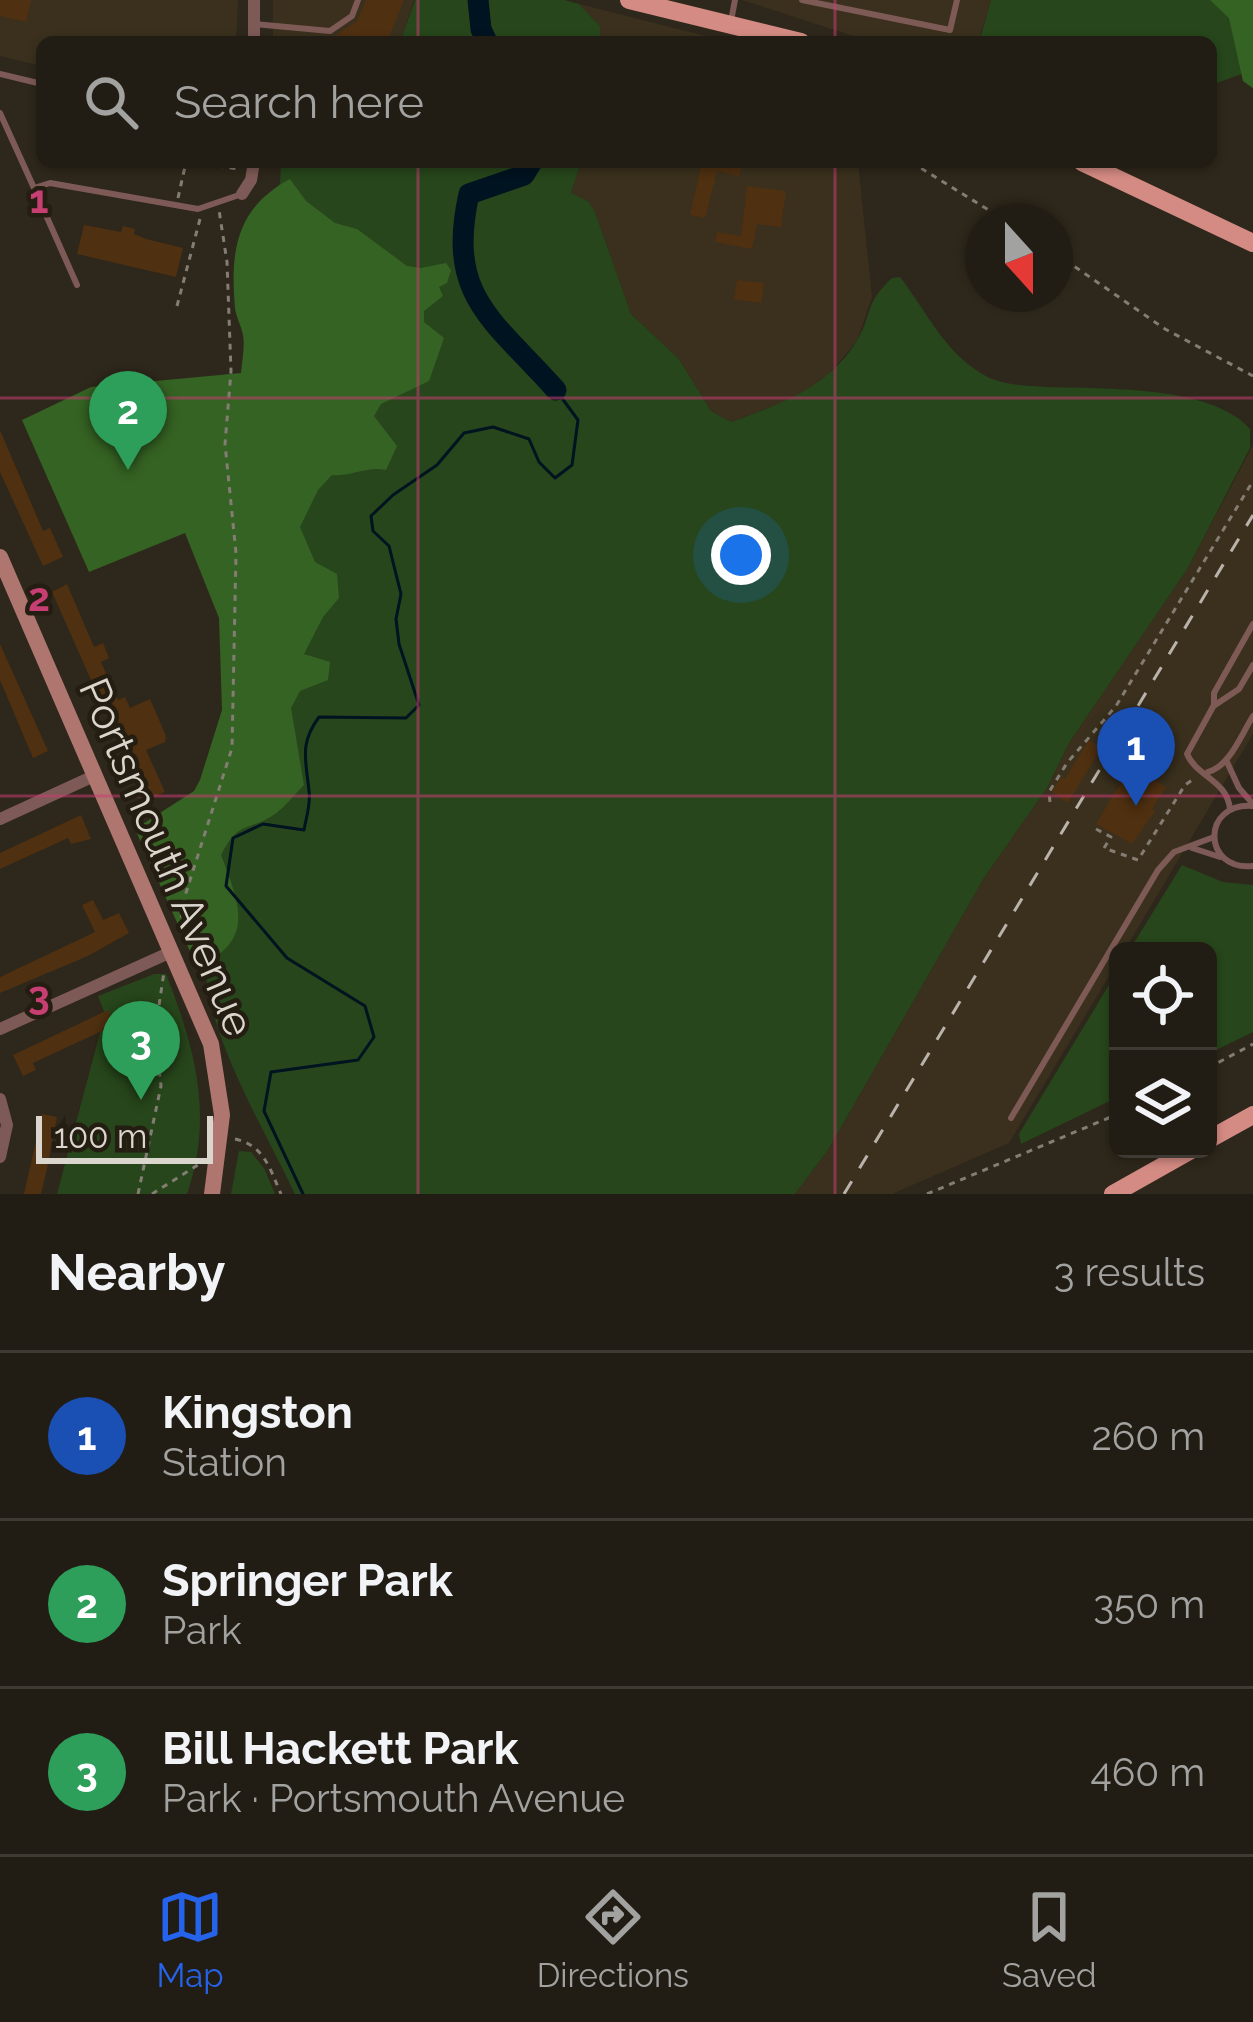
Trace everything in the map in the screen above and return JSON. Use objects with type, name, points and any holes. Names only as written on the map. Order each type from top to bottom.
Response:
[{"type":"main road","points":[[634,1],[776,36]]},
{"type":"main road","points":[[1095,168],[1253,243]]},
{"type":"main road","name":"Portsmouth Avenue","points":[[0,556],[95,776],[175,945],[201,1017],[219,1082],[221,1148],[212,1194]]},
{"type":"main road","points":[[1217,1135],[1253,1114]]},
{"type":"main road","points":[[1114,1194],[1176,1158]]},
{"type":"street","points":[[254,0],[254,36]]},
{"type":"street","points":[[242,194],[253,168]]},
{"type":"street","points":[[0,819],[95,776]]},
{"type":"street","points":[[0,1029],[175,945]]},
{"type":"street","points":[[0,1099],[7,1125],[0,1157]]},
{"type":"lane","points":[[254,24],[330,31],[352,16],[358,0]]},
{"type":"lane","points":[[730,25],[735,0]]},
{"type":"lane","points":[[802,0],[950,30],[957,0]]},
{"type":"lane","points":[[0,74],[36,83]]},
{"type":"lane","points":[[0,113],[77,286]]},
{"type":"lane","points":[[34,188],[50,183],[203,207],[242,194]]},
{"type":"lane","points":[[1214,705],[1214,693],[1253,624]]},
{"type":"lane","points":[[1230,809],[1225,790],[1189,762],[1187,754],[1214,705],[1239,689],[1253,665]]},
{"type":"lane","points":[[1204,772],[1218,770],[1253,716]]},
{"type":"lane","points":[[1223,858],[1214,837],[1218,820],[1230,809],[1253,805],[1226,760]]},
{"type":"lane","points":[[1011,1118],[1159,870],[1174,852],[1214,837]]},
{"type":"lane","points":[[1189,847],[1241,867],[1253,866]]},
{"type":"path","points":[[176,206],[188,168]]},
{"type":"path","points":[[226,168],[238,170]]},
{"type":"path","points":[[921,168],[979,204]]},
{"type":"path","points":[[175,945],[185,896],[232,748],[236,553],[225,444],[231,371],[227,262],[218,202]]},
{"type":"path","points":[[177,306],[203,207]]},
{"type":"path","points":[[1073,265],[1165,329],[1253,376]]},
{"type":"path","points":[[1050,802],[1049,792],[1067,763],[1116,706],[1253,481]]},
{"type":"path","points":[[1096,829],[1111,837],[1105,848],[1138,860],[1185,784],[1204,772]]},
{"type":"path","points":[[138,1194],[161,1086],[155,1032],[164,971]]},
{"type":"path","points":[[1217,1064],[1253,1044]]},
{"type":"path","points":[[927,1194],[1109,1118]]},
{"type":"path","points":[[232,1139],[261,1152],[281,1194]]},
{"type":"path","points":[[152,1194],[206,1160]]},
{"type":"shaded area","points":[[0,0],[238,0],[236,36],[36,36],[36,65],[0,56]]},
{"type":"shaded area","points":[[273,0],[414,0],[402,36],[273,36]]},
{"type":"shaded area","points":[[742,0],[991,0],[980,36],[853,36]]},
{"type":"shaded area","points":[[579,4],[706,36],[600,36],[600,26]]},
{"type":"shaded area","points":[[579,168],[859,168],[872,297],[857,341],[825,379],[785,402],[731,422],[711,411],[679,359],[631,314],[595,212],[571,193]]},
{"type":"shaded area","points":[[1253,445],[1253,734],[1129,942],[1109,942],[1109,976],[1009,1143],[892,1194],[795,1194],[828,1150],[984,878],[1188,568]]},
{"type":"green space","points":[[415,0],[564,0],[579,4],[600,26],[600,36],[402,36]]},
{"type":"green space","points":[[991,0],[1253,0],[1253,89],[1242,74],[1217,83],[1217,36],[981,36]]},
{"type":"green space","points":[[1210,0],[1253,0],[1253,88],[1243,81],[1229,18]]},
{"type":"green space","points":[[281,168],[579,168],[571,193],[589,202],[595,212],[631,314],[679,359],[711,411],[731,422],[784,401],[831,372],[856,342],[877,296],[892,278],[900,277],[947,343],[970,366],[991,378],[1023,385],[1184,397],[1233,415],[1250,429],[1250,448],[1188,568],[984,878],[828,1150],[795,1194],[295,1194],[234,1070],[215,1020],[206,976],[205,938],[217,845],[265,208],[280,183]]},
{"type":"green space","points":[[290,179],[306,201],[335,223],[357,229],[407,266],[446,263],[451,270],[447,283],[439,287],[443,296],[424,311],[424,322],[444,338],[429,381],[381,404],[374,416],[397,446],[386,470],[332,475],[318,490],[300,527],[315,562],[337,574],[339,598],[304,654],[330,662],[328,680],[300,691],[291,708],[304,785],[275,814],[239,831],[227,844],[221,855],[234,890],[236,933],[216,957],[197,967],[135,829],[194,791],[200,780],[222,710],[219,618],[185,533],[89,572],[22,420],[91,387],[241,373],[244,339],[235,308],[234,268],[240,233],[258,203]]},
{"type":"green space","points":[[1182,865],[1223,882],[1253,885],[1253,1032],[1217,1050],[1217,942],[1135,942]]},
{"type":"green space","points":[[154,974],[166,974],[198,1082],[199,1137],[187,1194],[57,1194],[105,1014],[98,996]]},
{"type":"green space","points":[[1109,985],[1109,1101],[1021,1144],[1019,1134]]},
{"type":"green space","points":[[239,1151],[251,1152],[275,1194],[231,1194]]},
{"type":"building","points":[[0,0],[31,0],[26,22],[0,16]]},
{"type":"building","points":[[366,0],[404,0],[389,36],[335,36],[357,21]]},
{"type":"building","points":[[701,168],[741,168],[739,176],[717,171],[705,218],[690,215]]},
{"type":"building","points":[[747,186],[786,191],[781,227],[757,224],[752,249],[715,242],[717,232],[741,236]]},
{"type":"building","points":[[84,225],[121,232],[123,226],[146,239],[183,248],[176,277],[77,254]]},
{"type":"building","points":[[737,280],[764,283],[761,303],[734,299]]},
{"type":"building","points":[[0,430],[43,531],[50,528],[63,557],[43,566],[0,472]]},
{"type":"building","points":[[67,584],[94,647],[103,643],[109,658],[101,662],[118,700],[125,697],[130,708],[150,699],[166,736],[165,742],[146,750],[165,792],[149,799],[52,592]]},
{"type":"building","points":[[0,644],[48,751],[33,758],[0,680]]},
{"type":"building","points":[[1089,740],[1101,748],[1068,803],[1052,792]]},
{"type":"building","points":[[1146,750],[1156,757],[1150,768],[1156,772],[1152,778],[1166,787],[1132,844],[1096,824]]},
{"type":"building","points":[[81,815],[91,839],[71,844],[68,838],[0,869],[0,853]]},
{"type":"building","points":[[93,900],[103,920],[119,913],[129,933],[0,993],[0,977],[95,932],[82,905]]},
{"type":"building","points":[[108,1010],[115,1025],[33,1063],[36,1070],[23,1076],[13,1055]]},
{"type":"building","points":[[42,1114],[57,1117],[47,1169],[41,1194],[24,1194]]},
{"type":"waterway","points":[[478,0],[484,36]]},
{"type":"waterway","points":[[528,168],[524,175],[469,194],[464,258],[480,304],[556,390]]},
{"type":"waterway","points":[[303,1194],[264,1111],[271,1072],[358,1060],[374,1037],[365,1006],[287,958],[226,886],[233,838],[263,824],[304,830],[309,801],[306,744],[319,717],[406,718],[419,705],[399,644],[396,619],[401,594],[389,546],[373,531],[371,516],[437,465],[464,433],[493,427],[529,439],[539,462],[555,478],[572,465],[578,420],[556,390]]},
{"type":"railway","points":[[844,1194],[1253,515]]},
{"type":"place","name":"Springer Park","points":[[128,470]]},
{"type":"place","name":"Kingston","points":[[1136,806]]},
{"type":"place","name":"Bill Hackett Park","points":[[141,1100]]}]
